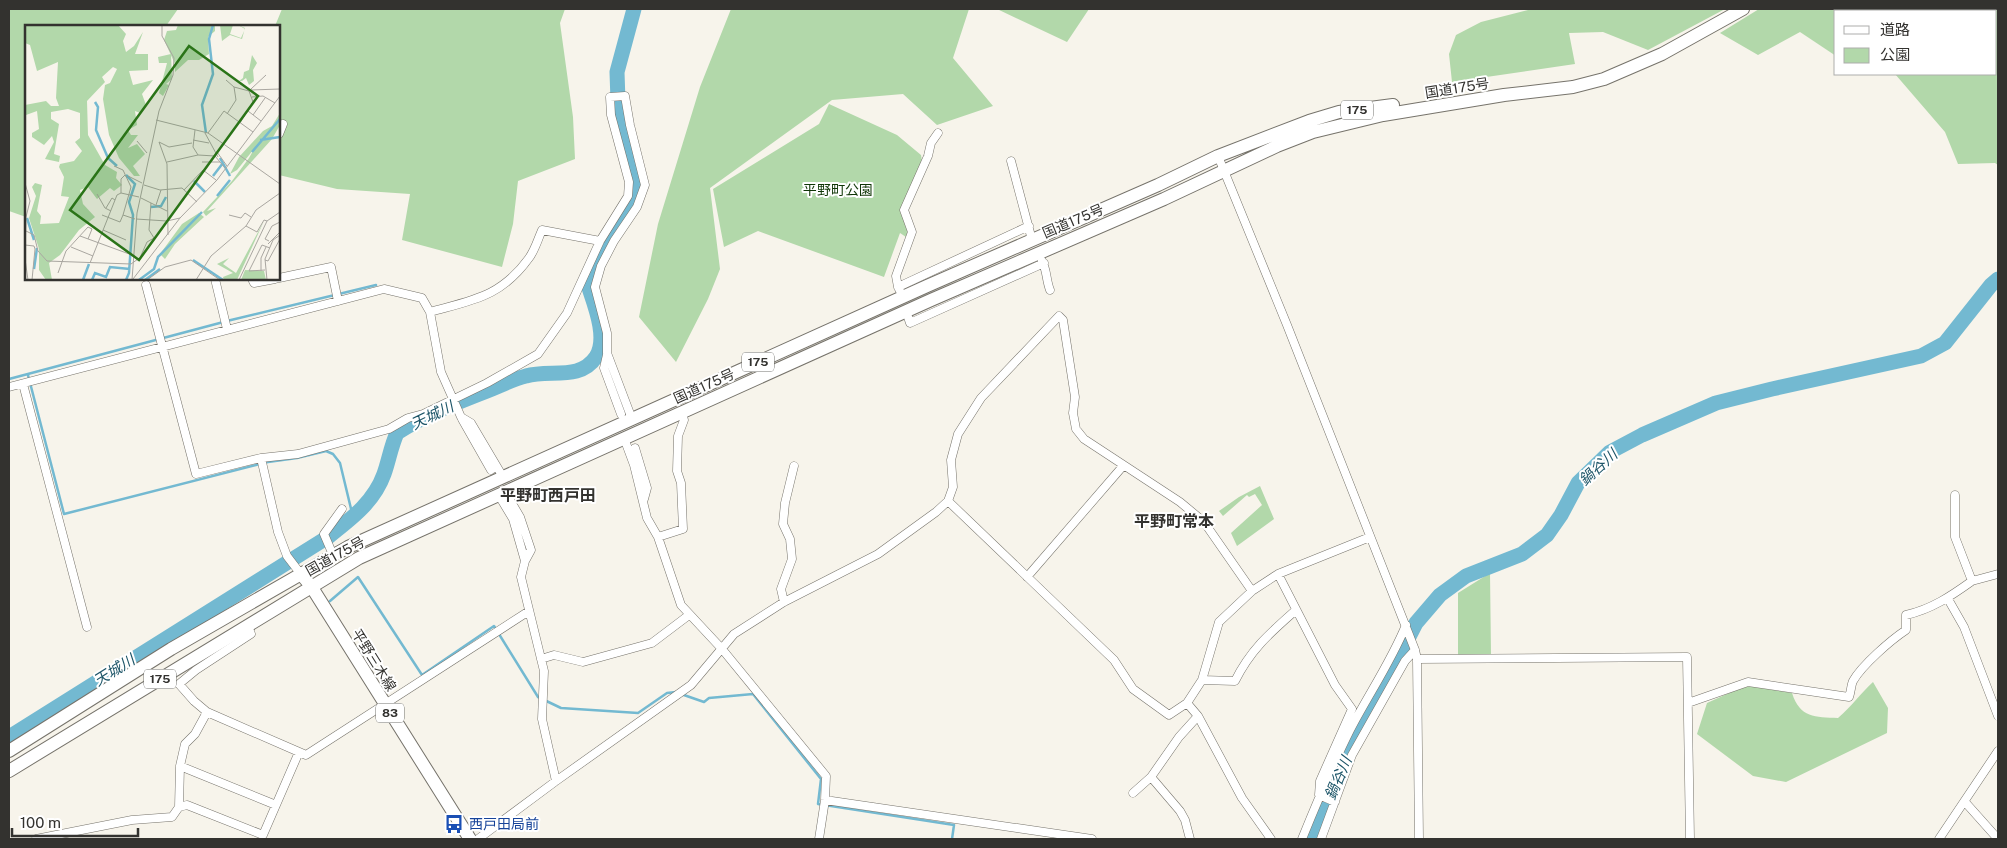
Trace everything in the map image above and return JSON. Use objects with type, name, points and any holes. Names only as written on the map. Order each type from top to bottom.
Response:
[{"type":"main road","name":"国道175号","points":[[9,771],[359,558],[906,311],[1041,258],[1224,171],[1313,132],[1383,115],[1573,87],[1604,80],[1662,54],[1743,9]]},
{"type":"main road","name":"国道175号","points":[[9,751],[171,649],[348,547],[503,477],[627,416],[900,292],[1032,240],[1158,185],[1218,156],[1309,121],[1339,112],[1434,101],[1504,96]]},
{"type":"main road","name":"平野三木線","points":[[300,573],[311,586],[470,839]]},
{"type":"street","points":[[146,285],[196,474],[261,458],[298,454],[389,428],[487,383],[538,354],[567,313],[600,241],[628,196],[629,182],[611,115],[610,97],[625,96],[645,185],[636,207],[614,241],[601,266],[595,287],[607,333],[607,353],[604,368],[627,416]]},
{"type":"street","points":[[280,132],[283,124]]},
{"type":"street","points":[[938,133],[930,143],[928,156],[904,210],[912,232],[896,276],[900,292],[1029,226]]},
{"type":"street","points":[[1218,156],[1287,324],[1415,650],[1417,659],[1419,839]]},
{"type":"street","points":[[1011,161],[1032,240]]},
{"type":"street","points":[[430,312],[486,296],[506,284],[530,257],[542,230],[600,241]]},
{"type":"street","points":[[1041,258],[1050,290]]},
{"type":"street","points":[[590,262],[601,266]]},
{"type":"street","points":[[280,277],[331,267],[338,301]]},
{"type":"street","points":[[215,280],[227,330]]},
{"type":"street","points":[[252,280],[254,283],[268,280]]},
{"type":"street","points":[[9,388],[161,346],[384,289],[422,298],[430,312],[441,372],[461,417],[491,470]]},
{"type":"street","points":[[478,839],[691,685],[734,634],[784,602],[878,554],[936,512],[948,501],[953,487],[951,460],[958,434],[981,398],[1059,316],[1063,320],[1075,397],[1074,413],[1076,428],[1084,439],[1180,502],[1204,522],[1252,591]]},
{"type":"street","points":[[607,353],[627,416]]},
{"type":"street","points":[[23,384],[87,627]]},
{"type":"street","points":[[658,537],[683,529],[681,483],[677,470],[678,436],[684,420],[682,413]]},
{"type":"street","points":[[461,417],[471,423],[503,477]]},
{"type":"street","points":[[624,438],[634,465],[647,518],[658,537],[681,605],[722,649],[826,776],[825,800],[819,839]]},
{"type":"street","points":[[635,448],[647,488],[644,502]]},
{"type":"street","points":[[261,458],[278,532],[287,556],[300,573]]},
{"type":"street","points":[[784,602],[781,588],[792,559],[790,539],[783,524],[785,503],[794,466]]},
{"type":"street","points":[[1027,577],[1123,466]]},
{"type":"street","points":[[498,494],[513,519],[525,561]]},
{"type":"street","points":[[1955,494],[1955,537],[1972,581]]},
{"type":"street","points":[[510,500],[520,518],[531,550],[525,561],[521,576],[544,671],[542,719],[556,781]]},
{"type":"street","points":[[948,501],[1114,660],[1133,689],[1168,715],[1187,703],[1202,680],[1219,622],[1252,591],[1278,574],[1370,537]]},
{"type":"street","points":[[333,555],[324,534],[342,509]]},
{"type":"street","points":[[1278,574],[1335,685],[1352,709],[1320,781],[1320,795]]},
{"type":"street","points":[[1688,703],[1748,682],[1850,697],[1854,681],[1866,666],[1890,641],[1906,630],[1906,615],[1923,611],[1948,599],[1972,581],[1998,574]]},
{"type":"street","points":[[1948,599],[1964,627],[1998,716]]},
{"type":"street","points":[[1202,680],[1234,680],[1256,646],[1296,610]]},
{"type":"street","points":[[248,626],[251,634],[196,670],[179,684],[194,701],[208,712],[306,755],[529,611]]},
{"type":"street","points":[[541,659],[554,656],[583,662],[652,643],[689,615]]},
{"type":"street","points":[[1302,839],[1320,795],[1351,730],[1399,643],[1406,626]]},
{"type":"street","points":[[1321,839],[1352,755],[1405,661],[1415,650]]},
{"type":"street","points":[[1417,659],[1687,657],[1690,839]]},
{"type":"street","points":[[1187,703],[1198,716],[1242,798],[1271,839]]},
{"type":"street","points":[[36,839],[132,820],[172,817],[179,807],[180,766],[186,744],[195,734],[208,712]]},
{"type":"street","points":[[1133,792],[1151,777],[1179,737],[1198,716]]},
{"type":"street","points":[[1939,839],[1998,751]]},
{"type":"street","points":[[179,807],[187,805],[263,835],[299,752]]},
{"type":"street","points":[[180,766],[276,805]]},
{"type":"street","points":[[1151,777],[1180,811],[1185,820],[1190,839]]},
{"type":"street","points":[[1320,795],[1335,802]]},
{"type":"street","points":[[825,800],[1092,839]]},
{"type":"street","points":[[1965,802],[1998,839]]},
{"type":"green space","points":[[9,9],[178,9],[167,25],[25,25],[25,217],[9,211]]},
{"type":"green space","points":[[282,9],[565,9],[560,23],[573,117],[575,159],[518,181],[513,224],[502,267],[402,240],[410,194],[337,189],[280,175],[280,25],[275,25]]},
{"type":"green space","points":[[731,9],[969,9],[953,58],[993,106],[937,125],[903,94],[832,100],[710,188],[720,269],[708,299],[676,362],[639,317],[658,224],[700,87]]},
{"type":"green space","points":[[997,9],[1089,9],[1067,42]]},
{"type":"green space","points":[[1532,9],[1725,9],[1648,50],[1603,32],[1569,33],[1575,64],[1452,82],[1449,54],[1456,35],[1481,22]]},
{"type":"green space","points":[[1759,9],[1836,10],[1834,10],[1834,55],[1800,32],[1758,55],[1720,33]]},
{"type":"green space","points":[[1998,9],[1998,165],[1995,163],[1958,164],[1945,132],[1896,75],[1997,75],[1997,10],[1910,10]]},
{"type":"green space","name":"平野町公園","points":[[829,104],[897,135],[921,155],[922,161],[900,211],[908,230],[906,237],[900,233],[884,277],[758,231],[724,247],[713,189],[819,124]]},
{"type":"green space","points":[[1260,486],[1274,519],[1237,546],[1231,533],[1262,505],[1255,494],[1249,497],[1247,495],[1223,516],[1219,511],[1239,497]]},
{"type":"green space","points":[[1490,573],[1491,655],[1458,656],[1458,593]]},
{"type":"green space","points":[[1873,682],[1888,708],[1887,733],[1786,782],[1753,776],[1697,734],[1707,703],[1738,689],[1751,686],[1792,693],[1795,701],[1804,712],[1815,716],[1838,718]]},
{"type":"water","points":[[1835,9],[1910,9],[1910,10]]},
{"type":"waterway","name":"天城川","points":[[9,737],[337,530],[361,509],[380,484],[397,433],[441,410],[521,377],[535,374],[573,372],[582,369],[596,357],[601,341],[601,332],[589,288],[607,241],[633,198],[638,184],[623,131],[618,101],[617,72],[634,9]]},
{"type":"waterway","name":"鍋谷川","points":[[1312,839],[1330,790],[1356,733],[1416,623],[1440,595],[1466,576],[1522,554],[1547,535],[1561,515],[1578,483],[1610,452],[1642,435],[1716,403],[1921,356],[1945,343],[1991,285],[1998,279]]},
{"type":"waterway","points":[[9,379],[231,320],[376,285]]},
{"type":"waterway","points":[[28,375],[64,514],[268,462],[326,451],[333,454],[340,463],[353,517]]},
{"type":"waterway","points":[[330,601],[358,577],[422,675],[494,626],[538,697],[561,708],[638,713],[667,693],[676,692]]},
{"type":"waterway","points":[[681,694],[704,702],[709,698],[753,694],[821,779],[818,804],[954,825],[952,839]]},
{"type":"place","name":"西戸田局前","points":[[454,824]]},
{"type":"district","name":"平野町西戸田","points":[[548,495]]},
{"type":"district","name":"平野町常本","points":[[1174,521]]}]
